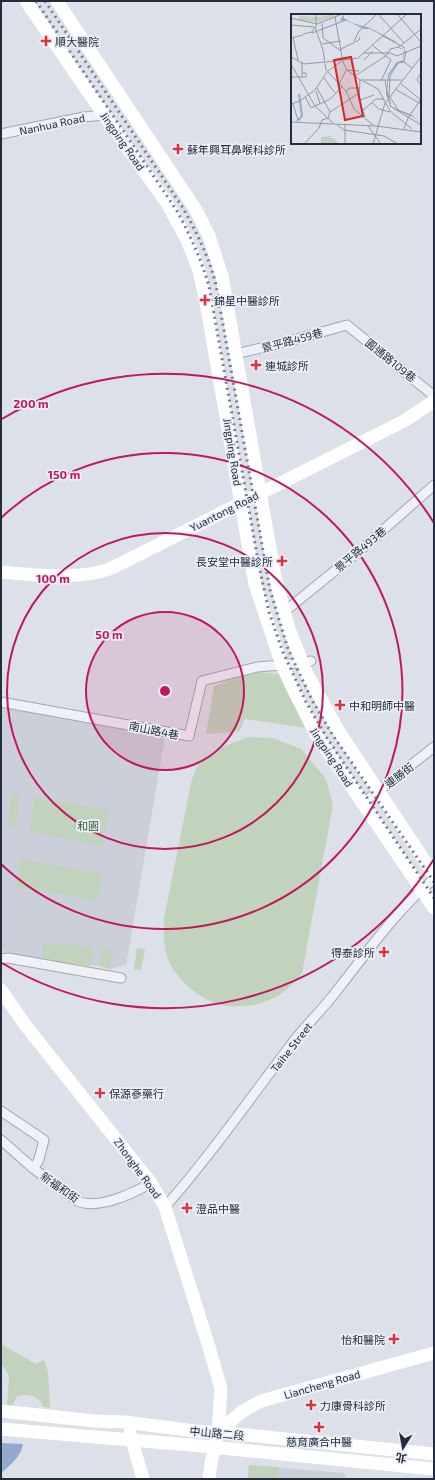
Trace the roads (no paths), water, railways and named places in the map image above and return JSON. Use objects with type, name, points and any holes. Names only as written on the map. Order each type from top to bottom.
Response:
[{"type":"street","name":"Jingping Road","points":[[26,1],[104,115],[167,203],[187,240],[199,270],[206,302],[255,584],[282,665],[317,736],[434,908]]},
{"type":"street","name":"Jingping Road","points":[[57,1],[196,210],[209,236],[222,276],[275,577],[289,629],[307,661],[318,696],[338,730],[434,874]]},
{"type":"street","name":"Nanhua Road","points":[[1,134],[84,117],[104,115]]},
{"type":"street","name":"景平路459巷","points":[[236,354],[347,324]]},
{"type":"street","name":"圓通路109巷","points":[[347,324],[434,396]]},
{"type":"street","name":"Yuantong Road","points":[[1,572],[43,576],[72,576],[101,572],[122,563],[404,421],[434,401]]},
{"type":"street","name":"景平路493巷","points":[[284,612],[364,547],[434,485]]},
{"type":"street","name":"南山路4巷","points":[[1,702],[188,736],[202,681],[257,667],[307,661]]},
{"type":"street","name":"連勝街","points":[[363,803],[434,747]]},
{"type":"street","name":"Taihe Street","points":[[165,1207],[181,1189],[240,1113],[294,1040],[335,994],[376,939],[421,889],[434,879]]},
{"type":"street","points":[[1,959],[8,958],[121,978]]},
{"type":"street","name":"Zhonghe Road","points":[[3,998],[151,1183],[165,1207],[221,1389],[218,1432],[209,1479]]},
{"type":"street","points":[[1,1111],[44,1140],[34,1169]]},
{"type":"street","name":"新福和街","points":[[1,1140],[34,1169],[77,1201],[84,1204],[113,1200],[141,1189],[151,1183]]},
{"type":"street","name":"Liancheng Road","points":[[218,1432],[242,1411],[261,1401],[434,1353]]},
{"type":"street","name":"中山路二段","points":[[1,1411],[95,1421],[125,1422],[203,1432],[218,1432],[434,1454]]},
{"type":"street","points":[[125,1422],[133,1441],[143,1479]]},
{"type":"street","name":"中山路二段","points":[[1,1429],[434,1469]]},
{"type":"water","points":[[1,1443],[23,1444],[18,1457],[1,1473]]},
{"type":"railway","points":[[36,1],[177,211],[195,247],[209,286],[259,566],[269,612],[282,650],[306,702],[327,738],[434,898]]},
{"type":"railway","points":[[45,1],[183,208],[202,245],[216,285],[270,590],[288,649],[312,700],[332,734],[434,882]]},
{"type":"place","name":"順大醫院","points":[[46,41]]},
{"type":"place","name":"蘇年興耳鼻喉科診所","points":[[178,149]]},
{"type":"place","name":"錦星中醫診所","points":[[205,300]]},
{"type":"place","name":"連城診所","points":[[256,365]]},
{"type":"place","name":"長安堂中醫診所","points":[[282,561]]},
{"type":"place","name":"中和明師中醫","points":[[340,705]]},
{"type":"place","name":"得泰診所","points":[[384,952]]},
{"type":"place","name":"保源蔘藥行","points":[[100,1093]]},
{"type":"place","name":"澄品中醫","points":[[187,1208]]},
{"type":"place","name":"怡和醫院","points":[[394,1339]]},
{"type":"place","name":"力康骨科診所","points":[[311,1405]]},
{"type":"place","name":"慈育廣合中醫","points":[[319,1427]]},
{"type":"park label","name":"和園","points":[[88,825]]}]
